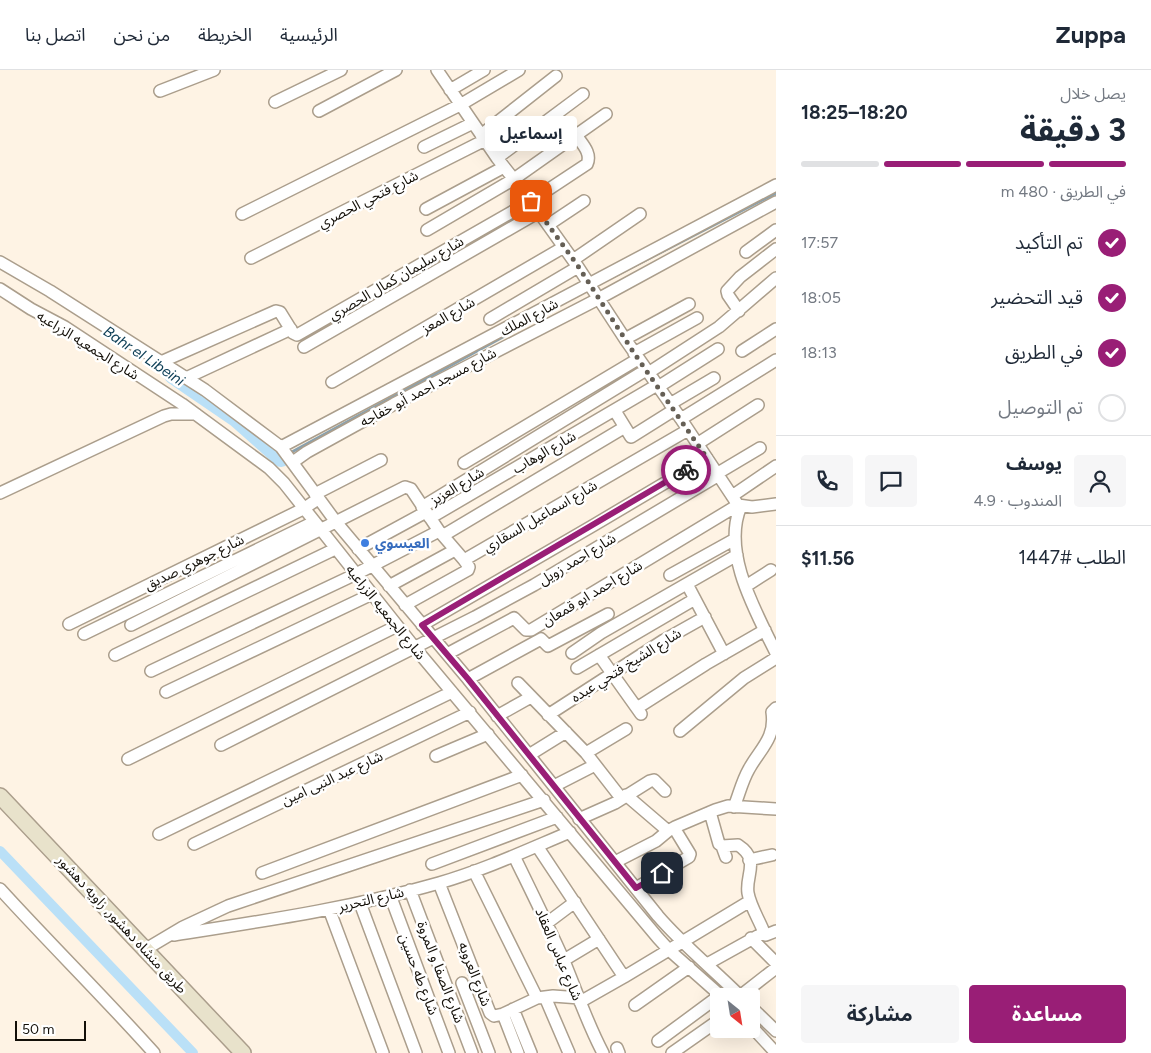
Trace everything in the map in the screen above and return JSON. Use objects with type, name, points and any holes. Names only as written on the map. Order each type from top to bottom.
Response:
[{"type":"street","points":[[160,91],[214,70]]},
{"type":"street","points":[[275,102],[341,70]]},
{"type":"street","points":[[319,111],[396,70]]},
{"type":"street","points":[[450,90],[484,70]]},
{"type":"street","points":[[242,214],[460,105],[518,70]]},
{"type":"street","points":[[442,72],[450,90],[460,105],[500,163],[531,201],[576,263],[636,356],[736,502],[734,525],[737,555],[746,586],[770,633],[776,653]]},
{"type":"street","name":"شارع فتحي الحصري","points":[[251,258],[483,138],[556,76]]},
{"type":"street","points":[[426,208],[500,163],[583,94]]},
{"type":"street","points":[[427,230],[514,179],[606,114]]},
{"type":"street","points":[[424,147],[473,123]]},
{"type":"street","points":[[531,201],[587,164],[588,154],[576,135]]},
{"type":"street","name":"شارع الملك","points":[[281,447],[594,291],[776,185]]},
{"type":"street","name":"شارع سليمان كمال الحصري","points":[[291,329],[297,335],[531,201]]},
{"type":"street","points":[[548,225],[584,202]]},
{"type":"street","name":"شارع مسجد احمد أبو خفاجه","points":[[284,483],[307,452],[594,291],[776,202]]},
{"type":"street","points":[[304,348],[539,212]]},
{"type":"street","points":[[490,319],[576,263],[640,214]]},
{"type":"street","points":[[746,252],[776,230]]},
{"type":"street","name":"شارع المعز","points":[[332,382],[564,247]]},
{"type":"street","points":[[739,311],[727,291],[740,277],[776,249]]},
{"type":"street","name":"شارع الجمعيه الزراعيه","points":[[0,262],[50,291],[205,390],[281,447],[336,522],[468,679],[636,888],[682,943],[732,988]]},
{"type":"street","name":"شارع العزيز","points":[[358,549],[426,512],[647,372],[708,336],[776,278]]},
{"type":"street","name":"شارع الجمعيه الزراعيه","points":[[0,289],[31,310],[64,327],[196,414],[269,468],[284,483],[415,648],[669,950],[710,988]]},
{"type":"street","points":[[625,339],[689,304]]},
{"type":"street","points":[[161,362],[279,311],[291,329],[186,378]]},
{"type":"street","points":[[464,463],[697,318]]},
{"type":"street","points":[[742,351],[776,329]]},
{"type":"street","name":"شارع الوهاب","points":[[426,512],[615,411],[718,349]]},
{"type":"street","points":[[615,411],[630,436],[632,436],[675,411],[776,360]]},
{"type":"street","points":[[675,411],[714,378]]},
{"type":"street","points":[[697,444],[758,405]]},
{"type":"street","points":[[0,494],[56,465],[164,416],[171,414],[196,414]]},
{"type":"street","points":[[151,672],[441,533],[625,427]]},
{"type":"street","name":"شارع اسماعيل السقاري","points":[[464,560],[688,430]]},
{"type":"street","name":"شارع احمد زويل","points":[[221,745],[415,648],[534,585],[760,448]]},
{"type":"street","points":[[422,625],[707,458]]},
{"type":"street","name":"شارع جوهري صديق","points":[[70,624],[303,509],[317,496],[381,460]]},
{"type":"street","points":[[736,502],[776,466]]},
{"type":"street","points":[[84,634],[317,526],[336,522],[405,487],[411,489],[441,533],[469,566],[468,570],[405,605]]},
{"type":"street","points":[[736,502],[762,506],[776,504]]},
{"type":"street","name":"شارع احمد ابو قمعان","points":[[447,654],[514,618],[526,630],[531,630],[728,513],[736,502]]},
{"type":"street","points":[[131,625],[317,526]]},
{"type":"street","points":[[670,575],[735,539]]},
{"type":"street","points":[[115,655],[335,549]]},
{"type":"street","points":[[389,586],[455,550]]},
{"type":"street","points":[[572,653],[601,633],[737,555]]},
{"type":"street","points":[[746,586],[770,570]]},
{"type":"street","points":[[687,584],[724,654]]},
{"type":"street","points":[[166,692],[372,594]]},
{"type":"street","points":[[577,668],[695,599]]},
{"type":"street","points":[[468,679],[540,639],[548,646],[608,614]]},
{"type":"street","name":"شارع الشيخ فتحي عبده","points":[[548,714],[664,640],[704,617]]},
{"type":"street","points":[[128,759],[397,626]]},
{"type":"street","points":[[598,656],[639,711],[724,654],[770,633]]},
{"type":"street","points":[[680,731],[744,678],[776,658]]},
{"type":"street","points":[[518,683],[586,753],[624,796],[676,831],[690,854],[689,857],[636,888]]},
{"type":"street","points":[[159,834],[452,692]]},
{"type":"street","points":[[497,716],[531,697]]},
{"type":"street","points":[[734,807],[748,771],[773,730],[772,712],[776,708]]},
{"type":"street","name":"شارع عبد النبى امين","points":[[194,844],[470,712]]},
{"type":"street","points":[[586,753],[626,729]]},
{"type":"street","points":[[529,755],[566,732]]},
{"type":"street","points":[[436,756],[488,734]]},
{"type":"street","points":[[766,744],[776,751]]},
{"type":"street","points":[[554,786],[595,765]]},
{"type":"street","points":[[262,873],[522,775]]},
{"type":"street","points":[[579,819],[615,803],[652,780],[665,791]]},
{"type":"street","name":"طريق منشاه دهشور, زاويه دهشور","points":[[0,796],[243,1053]]},
{"type":"street","points":[[146,949],[164,937],[228,906],[544,800]]},
{"type":"street","points":[[615,862],[656,841],[672,829],[721,808],[776,809]]},
{"type":"street","points":[[710,812],[719,843],[726,857]]},
{"type":"street","points":[[432,864],[557,818]]},
{"type":"street","name":"شارع التحرير","points":[[164,937],[360,903],[474,871],[570,832]]},
{"type":"street","points":[[707,964],[763,930],[747,890],[751,872],[747,854],[738,845],[722,846]]},
{"type":"street","points":[[537,846],[624,977]]},
{"type":"street","points":[[749,860],[772,855]]},
{"type":"street","name":"شارع عباس العقاد","points":[[514,856],[564,960],[591,1029],[603,1053]]},
{"type":"street","points":[[474,871],[569,1053]]},
{"type":"street","name":"شارع العروبه","points":[[439,882],[490,1013],[493,1016],[508,1012],[518,1053]]},
{"type":"street","points":[[0,889],[47,941],[113,1006],[154,1053]]},
{"type":"street","name":"شارع الصفا و المروة","points":[[410,890],[472,1053]]},
{"type":"street","name":"شارع طه حسين","points":[[390,895],[449,1053]]},
{"type":"street","points":[[531,1053],[508,1012],[541,998],[580,1000],[624,977],[750,901]]},
{"type":"street","points":[[547,923],[575,902]]},
{"type":"street","points":[[360,903],[416,1053]]},
{"type":"street","points":[[329,909],[383,1053]]},
{"type":"street","points":[[756,936],[776,931]]},
{"type":"street","points":[[756,936],[776,963]]},
{"type":"street","points":[[564,960],[599,939]]},
{"type":"street","points":[[635,1005],[688,967]]},
{"type":"street","points":[[750,988],[776,968]]},
{"type":"street","points":[[462,983],[489,1053]]},
{"type":"street","points":[[658,1041],[710,1003]]},
{"type":"street","points":[[760,1016],[776,1031]]},
{"type":"street","points":[[672,1053],[710,1026]]},
{"type":"street","points":[[760,1036],[776,1053]]},
{"type":"waterway","points":[[615,276],[776,193]]},
{"type":"waterway","points":[[290,453],[554,309]]},
{"type":"waterway","name":"Bahr el Libeini","points":[[173,375],[236,418],[281,458]]},
{"type":"waterway","points":[[0,851],[193,1053]]},
{"type":"way so far","points":[[531,201],[592,286],[598,299],[634,353],[707,458],[686,470]]},
{"type":"place","name":"إسماعيل","points":[[531,201]]},
{"type":"place","name":"العيسوي","points":[[365,543]]},
{"type":"route","points":[[662,873],[636,888],[468,679],[422,625],[686,470]]}]
